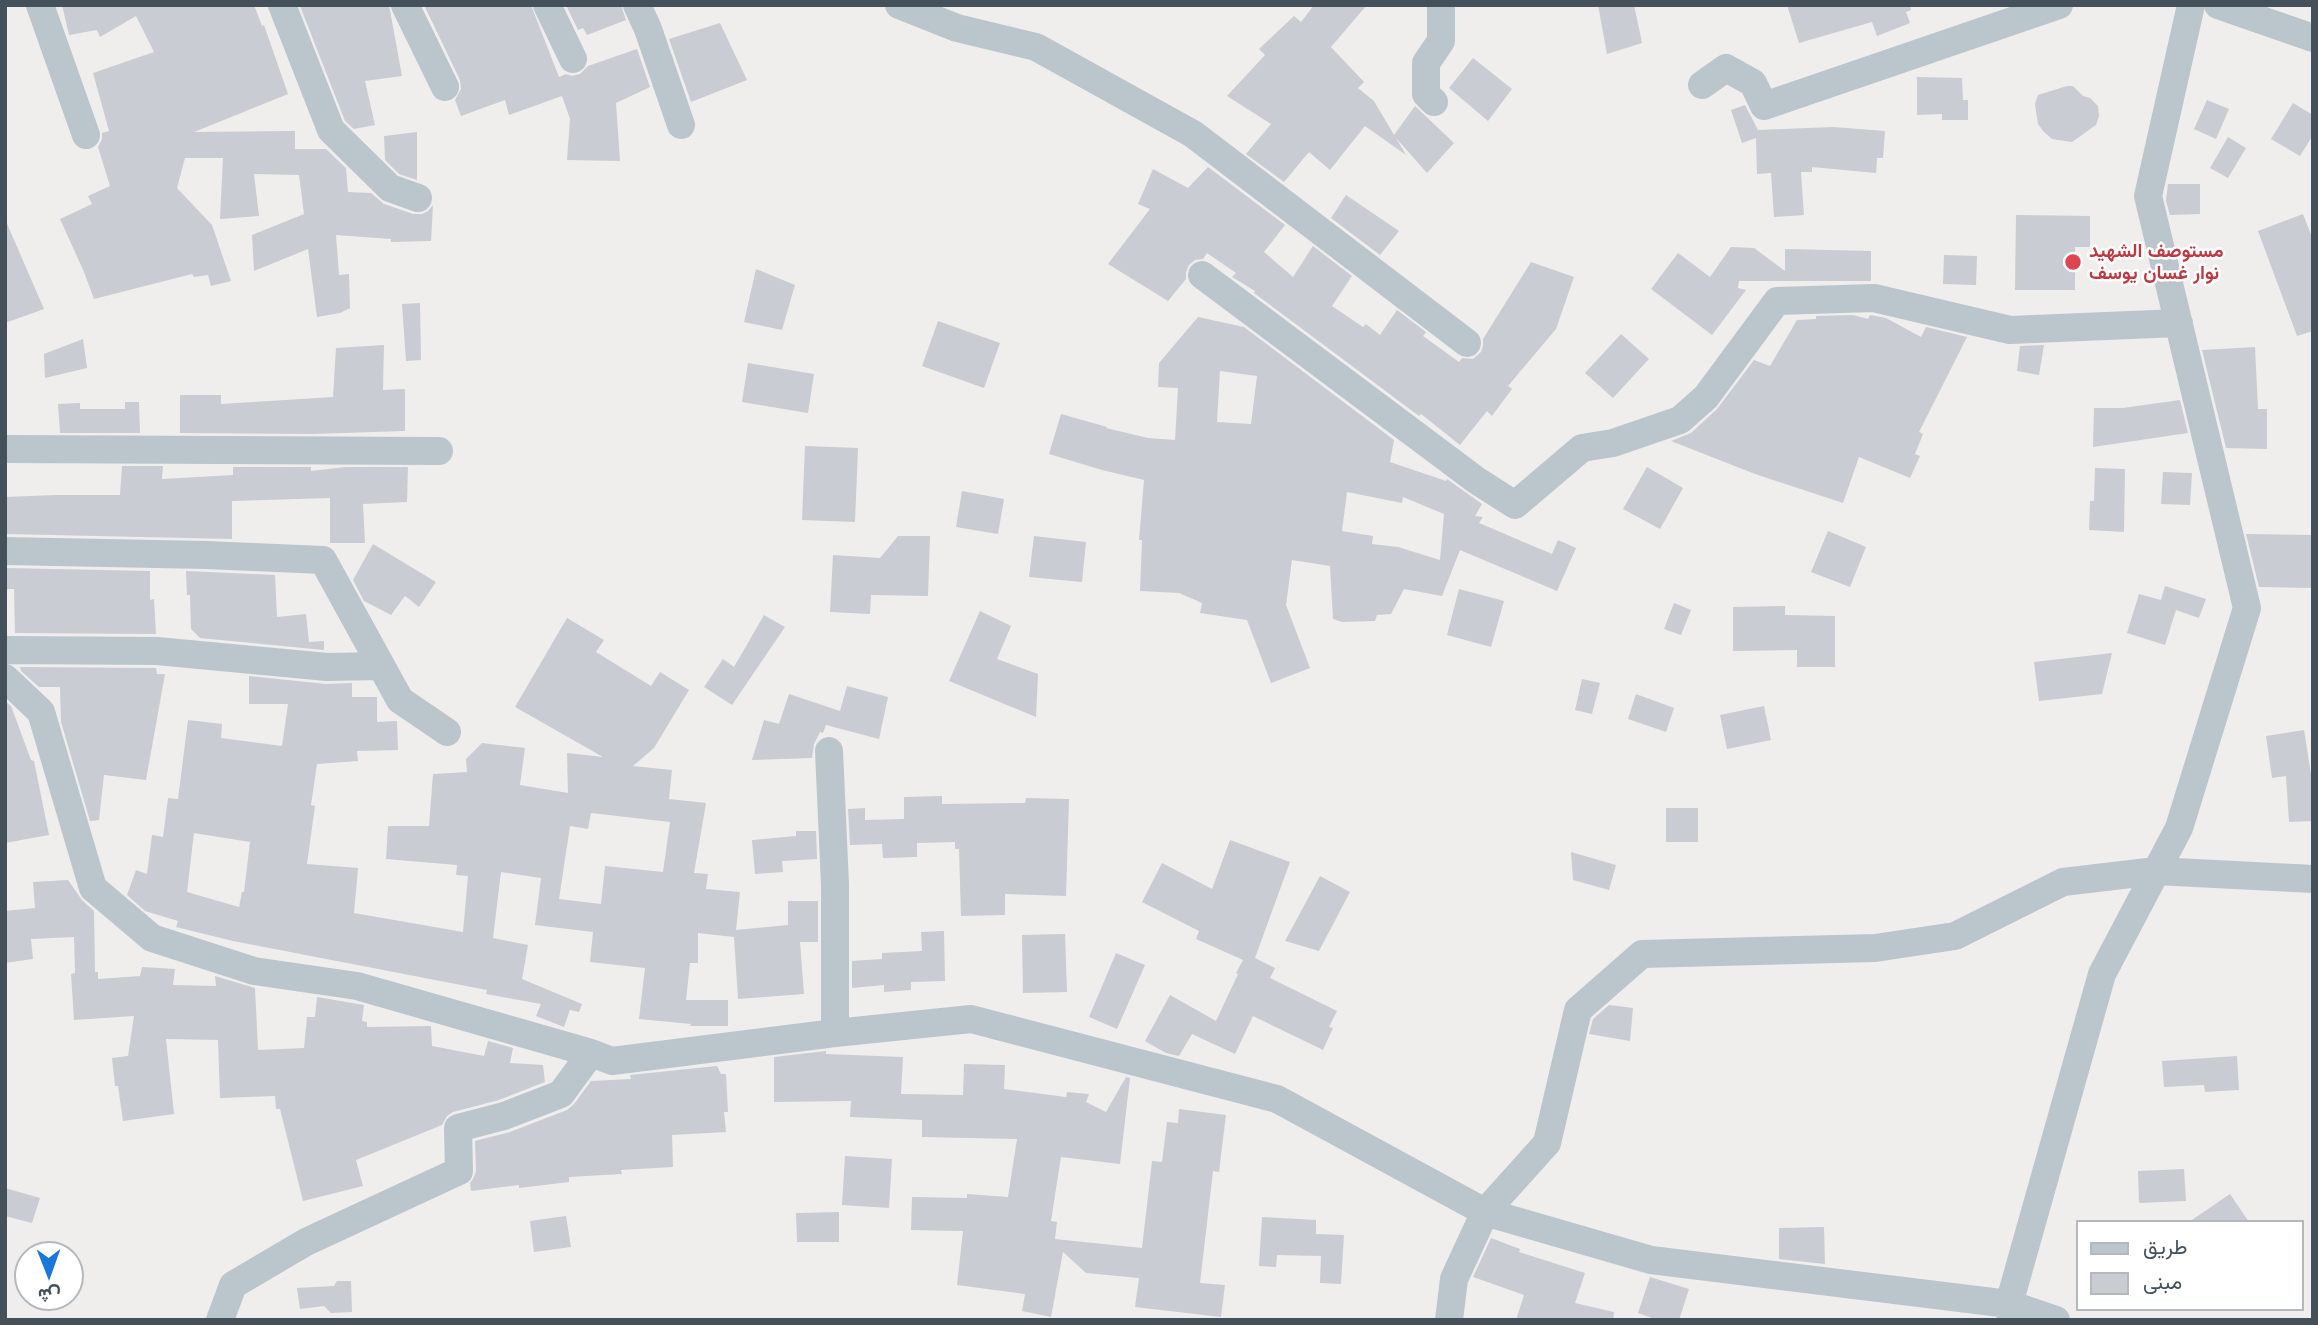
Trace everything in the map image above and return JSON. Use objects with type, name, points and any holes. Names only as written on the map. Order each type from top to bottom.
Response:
[{"type":"street","points":[[40,5],[86,135]]},
{"type":"street","points":[[282,5],[331,130],[390,188],[418,198]]},
{"type":"street","points":[[405,5],[445,87]]},
{"type":"street","points":[[547,5],[573,59]]},
{"type":"street","points":[[637,5],[681,125]]},
{"type":"street","points":[[899,5],[957,27],[1037,47],[1193,134],[1467,343]]},
{"type":"street","points":[[1434,103],[1426,94],[1426,64],[1441,41],[1441,5]]},
{"type":"street","points":[[1702,85],[1726,68],[1753,83],[1764,106],[2059,5]]},
{"type":"street","points":[[2010,1312],[2102,974],[2179,828],[2247,608],[2148,196],[2191,5]]},
{"type":"street","points":[[2218,5],[2313,38]]},
{"type":"street","points":[[1202,275],[1476,480],[1515,505],[1582,448],[1613,443],[1680,420],[1706,397],[1777,300],[1874,298],[2010,330],[2179,323]]},
{"type":"street","points":[[5,449],[439,451]]},
{"type":"street","points":[[5,551],[323,560],[400,700],[447,732]]},
{"type":"street","points":[[5,650],[157,651],[327,667],[381,666]]},
{"type":"street","points":[[5,678],[41,712],[93,888],[152,939],[254,971],[357,986],[612,1061],[971,1019],[1277,1099],[1485,1212],[1651,1260],[2056,1320]]},
{"type":"street","points":[[829,751],[835,884],[835,1033]]},
{"type":"street","points":[[1449,1320],[1454,1279],[1485,1212],[1547,1143],[1577,1010],[1642,954],[1875,948],[1955,936],[2063,882],[2156,871],[2313,878]]},
{"type":"street","points":[[219,1320],[233,1285],[306,1242],[458,1171],[458,1128],[504,1116],[561,1094],[591,1053]]},
{"type":"building","points":[[62,5],[254,5],[262,26],[264,25],[288,94],[194,132],[295,131],[295,149],[326,149],[346,168],[348,192],[371,193],[384,204],[413,214],[422,214],[433,205],[431,241],[391,242],[391,239],[336,235],[339,275],[349,274],[350,308],[340,313],[317,317],[308,249],[254,271],[252,235],[304,214],[299,175],[254,174],[259,216],[220,219],[223,158],[185,158],[177,188],[212,225],[231,281],[211,286],[208,275],[194,277],[192,274],[94,299],[60,219],[92,204],[88,196],[110,186],[98,147],[102,133],[109,131],[93,73],[154,52],[136,16],[100,37],[97,30],[69,35]]},
{"type":"building","points":[[389,5],[402,76],[365,81],[375,125],[354,129],[345,121],[300,6]]},
{"type":"building","points":[[424,5],[531,5],[559,77],[580,74],[588,66],[637,49],[650,87],[616,103],[620,161],[567,160],[570,119],[562,96],[509,115],[505,100],[461,116],[455,100],[461,89],[460,80]]},
{"type":"building","points":[[566,5],[621,5],[626,20],[587,35],[583,28],[578,30]]},
{"type":"building","points":[[1314,5],[1367,5],[1331,47],[1364,82],[1358,88],[1374,101],[1394,135],[1415,106],[1454,143],[1427,173],[1396,138],[1406,155],[1365,126],[1330,170],[1309,152],[1284,182],[1246,154],[1271,124],[1227,96],[1265,55],[1259,49],[1294,16],[1301,22]]},
{"type":"building","points":[[1598,5],[1634,5],[1642,43],[1607,54]]},
{"type":"building","points":[[1787,5],[1910,5],[1911,10],[1906,12],[1910,23],[1877,36],[1872,22],[1799,43]]},
{"type":"building","points":[[720,23],[747,80],[691,102],[669,39]]},
{"type":"building","points":[[1473,58],[1512,89],[1488,121],[1449,88]]},
{"type":"building","points":[[1917,77],[1962,78],[1963,100],[1968,100],[1968,120],[1942,120],[1942,114],[1917,115]]},
{"type":"building","points":[[2073,86],[2083,96],[2090,98],[2098,106],[2099,116],[2096,125],[2072,142],[2052,139],[2044,132],[2038,124],[2035,104],[2038,95]]},
{"type":"building","points":[[2207,100],[2229,109],[2216,139],[2194,129]]},
{"type":"building","points":[[2293,103],[2313,115],[2313,135],[2300,156],[2271,139]]},
{"type":"building","points":[[1745,105],[1758,130],[1833,127],[1885,131],[1883,158],[1877,158],[1876,173],[1812,167],[1812,172],[1801,172],[1804,215],[1774,217],[1771,173],[1757,174],[1756,138],[1742,143],[1731,110]]},
{"type":"building","points":[[417,132],[417,180],[399,174],[385,160],[384,136]]},
{"type":"building","points":[[2228,137],[2246,148],[2228,178],[2210,168]]},
{"type":"building","points":[[1208,167],[1285,225],[1264,252],[1293,277],[1313,246],[1352,276],[1332,306],[1363,327],[1366,324],[1380,335],[1397,310],[1426,332],[1423,336],[1459,362],[1462,358],[1473,359],[1481,352],[1483,339],[1531,262],[1574,277],[1556,329],[1508,386],[1512,389],[1492,416],[1487,411],[1460,445],[1254,293],[1255,291],[1232,277],[1236,273],[1207,253],[1203,259],[1195,260],[1189,265],[1186,279],[1168,301],[1108,264],[1150,209],[1138,204],[1153,169],[1188,188]]},
{"type":"building","points":[[2168,184],[2200,184],[2200,214],[2170,215],[2166,201]]},
{"type":"building","points":[[1346,195],[1399,231],[1380,255],[1331,218]]},
{"type":"building","points":[[2303,214],[2313,240],[2313,331],[2297,336],[2258,231]]},
{"type":"building","points":[[2016,215],[2090,216],[2090,247],[2075,247],[2075,290],[2015,290]]},
{"type":"building","points":[[5,219],[44,309],[5,323]]},
{"type":"building","points":[[1731,247],[1754,248],[1785,271],[1785,249],[1871,251],[1871,281],[1739,281],[1738,288],[1746,290],[1712,335],[1651,289],[1678,253],[1710,277]]},
{"type":"building","points":[[1944,255],[1977,256],[1976,285],[1943,284]]},
{"type":"building","points":[[756,269],[795,285],[782,330],[744,322]]},
{"type":"building","points":[[420,303],[421,360],[406,361],[402,304]]},
{"type":"building","points":[[1853,315],[1868,319],[1870,315],[1886,318],[1921,337],[1926,327],[1967,337],[1919,432],[1923,434],[1915,454],[1920,456],[1910,478],[1859,457],[1843,503],[1755,474],[1671,441],[1691,433],[1717,409],[1754,360],[1770,366],[1797,320],[1816,319],[1816,316]]},
{"type":"building","points":[[1198,317],[1244,327],[1394,440],[1390,462],[1446,481],[1447,479],[1482,504],[1475,516],[1483,517],[1479,523],[1552,554],[1558,540],[1576,548],[1557,591],[1460,550],[1442,596],[1404,589],[1391,614],[1377,615],[1375,621],[1342,622],[1333,619],[1330,566],[1292,560],[1286,605],[1310,668],[1271,683],[1247,620],[1200,613],[1202,603],[1179,593],[1140,591],[1142,540],[1139,540],[1144,480],[1049,454],[1061,414],[1148,438],[1175,440],[1178,388],[1158,387],[1159,363]],"holes":[[[1220,371],[1257,376],[1251,424],[1217,422]],[[1347,492],[1402,503],[1403,497],[1444,514],[1440,560],[1398,547],[1372,544],[1373,536],[1342,531]]]},
{"type":"building","points":[[938,321],[1000,343],[984,388],[922,366]]},
{"type":"building","points":[[1621,334],[1649,359],[1613,398],[1585,373]]},
{"type":"building","points":[[83,339],[87,368],[45,378],[44,354]]},
{"type":"building","points":[[384,345],[383,390],[405,389],[405,431],[312,434],[180,433],[180,395],[221,395],[221,404],[333,397],[336,348]]},
{"type":"building","points":[[2044,345],[2039,375],[2017,371],[2020,346]]},
{"type":"building","points":[[2255,347],[2258,409],[2267,409],[2267,449],[2226,448],[2202,350]]},
{"type":"building","points":[[748,363],[814,374],[808,413],[742,402]]},
{"type":"building","points":[[2180,400],[2188,433],[2093,447],[2094,408],[2123,408]]},
{"type":"building","points":[[125,402],[139,402],[140,433],[60,433],[58,404],[80,403],[80,409],[125,409]]},
{"type":"building","points":[[805,446],[858,448],[855,522],[802,520]]},
{"type":"building","points":[[122,466],[163,466],[162,479],[233,475],[233,467],[311,467],[311,471],[345,467],[408,467],[407,502],[363,504],[365,543],[330,543],[330,498],[232,501],[232,539],[5,534],[5,497],[120,495]]},
{"type":"building","points":[[1647,467],[1683,488],[1660,529],[1623,509]]},
{"type":"building","points":[[2095,468],[2125,469],[2124,532],[2089,530],[2090,501],[2094,501]]},
{"type":"building","points":[[2163,472],[2192,473],[2190,505],[2161,504]]},
{"type":"building","points":[[962,491],[1004,499],[998,534],[956,527]]},
{"type":"building","points":[[1828,531],[1866,547],[1850,587],[1811,572]]},
{"type":"building","points":[[2246,534],[2313,535],[2313,588],[2259,587]]},
{"type":"building","points":[[898,536],[930,536],[928,596],[871,595],[870,614],[830,612],[833,555],[880,558]]},
{"type":"building","points":[[1034,536],[1086,542],[1082,582],[1029,577]]},
{"type":"building","points":[[373,544],[436,582],[419,607],[405,596],[391,615],[364,601],[353,580]]},
{"type":"building","points":[[5,568],[150,571],[150,600],[154,599],[156,634],[15,633],[14,589],[5,589]]},
{"type":"building","points":[[186,571],[275,575],[277,617],[306,614],[309,642],[324,641],[324,650],[200,638],[191,629]]},
{"type":"building","points":[[2165,586],[2206,599],[2199,618],[2176,610],[2165,645],[2127,633],[2139,594],[2161,600]]},
{"type":"building","points":[[1459,589],[1504,601],[1491,647],[1447,635]]},
{"type":"building","points":[[1674,603],[1691,610],[1681,635],[1664,629]]},
{"type":"building","points":[[1785,606],[1785,615],[1835,616],[1835,667],[1797,667],[1797,650],[1733,651],[1733,607]]},
{"type":"building","points":[[980,611],[1011,626],[997,659],[1038,674],[1036,717],[949,681]]},
{"type":"building","points":[[764,615],[785,627],[732,705],[704,687],[723,659],[734,667]]},
{"type":"building","points":[[567,618],[604,640],[596,652],[651,686],[660,672],[689,690],[654,748],[633,766],[672,770],[669,799],[706,803],[694,873],[708,874],[706,889],[740,892],[736,930],[788,925],[788,901],[818,901],[818,942],[800,942],[804,994],[738,999],[734,937],[698,933],[698,963],[690,963],[686,1000],[728,1000],[728,1026],[690,1026],[691,1024],[639,1019],[645,968],[590,962],[593,932],[535,925],[541,878],[501,872],[493,938],[528,945],[522,979],[582,1004],[579,1012],[570,1010],[564,1027],[536,1016],[541,1004],[486,994],[487,990],[233,941],[176,927],[178,921],[145,911],[127,895],[136,870],[147,874],[152,835],[163,837],[168,798],[178,799],[188,720],[222,724],[221,738],[282,746],[288,704],[249,704],[249,676],[326,684],[352,683],[352,697],[377,697],[377,722],[397,721],[398,750],[357,751],[358,761],[317,764],[311,805],[315,806],[307,864],[358,868],[354,913],[463,932],[468,876],[456,875],[457,865],[386,859],[388,826],[429,826],[433,774],[467,772],[466,759],[482,743],[525,748],[520,785],[568,793],[567,753],[603,757],[515,707]],"holes":[[[591,813],[670,822],[663,872],[605,866],[601,904],[559,899],[570,826],[588,829]],[[194,833],[250,842],[244,892],[239,907],[187,892]]]},
{"type":"building","points":[[2112,653],[2102,694],[2039,701],[2034,662]]},
{"type":"building","points":[[20,667],[156,668],[157,674],[165,674],[146,780],[104,775],[99,820],[90,821],[61,722],[60,687],[39,687]]},
{"type":"building","points":[[1582,679],[1600,683],[1592,714],[1575,710]]},
{"type":"building","points":[[847,686],[888,697],[879,739],[826,725],[814,744],[812,758],[752,760],[764,720],[779,724],[789,694],[840,711]]},
{"type":"building","points":[[1636,694],[1674,708],[1666,732],[1628,719]]},
{"type":"building","points":[[5,701],[11,706],[31,760],[34,761],[49,835],[5,843]]},
{"type":"building","points":[[1764,706],[1771,740],[1727,749],[1720,715]]},
{"type":"building","points":[[2304,730],[2313,787],[2313,821],[2289,822],[2286,776],[2272,778],[2266,736]]},
{"type":"building","points":[[942,796],[942,804],[1025,803],[1026,798],[1069,799],[1066,896],[1005,894],[1005,915],[961,916],[959,849],[955,849],[955,842],[917,843],[917,857],[883,858],[882,844],[850,845],[848,809],[865,808],[865,820],[904,819],[904,797]]},
{"type":"building","points":[[1666,808],[1698,808],[1698,842],[1666,842]]},
{"type":"building","points":[[796,831],[816,831],[817,859],[782,861],[783,872],[755,874],[752,840],[796,836]]},
{"type":"building","points":[[1230,840],[1290,862],[1255,958],[1275,968],[1270,978],[1337,1011],[1329,1027],[1333,1028],[1323,1050],[1253,1016],[1235,1054],[1192,1034],[1179,1056],[1166,1053],[1145,1041],[1170,995],[1216,1021],[1238,974],[1236,973],[1243,960],[1196,939],[1199,931],[1142,902],[1162,863],[1212,889]]},
{"type":"building","points":[[1571,852],[1616,865],[1609,890],[1573,880]]},
{"type":"building","points":[[1320,876],[1350,892],[1319,951],[1285,941]]},
{"type":"building","points":[[68,880],[82,900],[94,911],[95,972],[98,972],[98,979],[140,976],[142,967],[175,969],[173,985],[216,986],[215,976],[255,988],[258,1050],[304,1048],[307,1017],[315,1017],[317,997],[364,1005],[362,1021],[367,1022],[367,1027],[431,1026],[432,1046],[484,1056],[488,1041],[513,1048],[510,1063],[543,1065],[545,1082],[499,1100],[453,1112],[442,1125],[356,1160],[363,1186],[303,1201],[280,1109],[276,1109],[275,1096],[220,1098],[218,1040],[166,1039],[174,1114],[123,1121],[112,1058],[128,1056],[134,1016],[74,1020],[71,974],[75,973],[74,937],[31,939],[33,959],[5,963],[5,911],[35,908],[33,882]]},
{"type":"building","points":[[944,931],[945,981],[911,982],[911,990],[884,992],[884,985],[852,988],[852,961],[882,959],[882,953],[922,951],[921,932]]},
{"type":"building","points":[[1065,934],[1067,992],[1023,993],[1022,935]]},
{"type":"building","points":[[1116,953],[1145,965],[1117,1029],[1089,1017]]},
{"type":"building","points":[[1609,1005],[1633,1008],[1630,1041],[1589,1034],[1593,1019]]},
{"type":"building","points":[[826,1051],[826,1054],[903,1057],[901,1094],[963,1095],[964,1064],[1005,1065],[1004,1089],[1066,1097],[1067,1092],[1089,1094],[1086,1102],[1106,1112],[1126,1077],[1130,1078],[1120,1164],[1061,1157],[1051,1221],[1057,1222],[1055,1239],[1142,1248],[1152,1161],[1162,1162],[1167,1122],[1178,1123],[1179,1109],[1226,1115],[1219,1172],[1213,1171],[1200,1283],[1225,1285],[1221,1317],[1135,1307],[1139,1278],[1086,1273],[1063,1252],[1051,1317],[1022,1311],[1025,1294],[957,1285],[963,1231],[911,1230],[912,1197],[967,1198],[967,1194],[1008,1197],[1017,1139],[922,1137],[922,1120],[850,1117],[851,1101],[774,1102],[774,1057]]},
{"type":"building","points":[[2237,1056],[2239,1090],[2205,1092],[2204,1085],[2164,1087],[2162,1061]]},
{"type":"building","points":[[717,1066],[721,1074],[726,1074],[726,1132],[672,1135],[673,1167],[621,1170],[622,1174],[569,1177],[569,1182],[471,1191],[470,1183],[476,1171],[475,1141],[510,1132],[567,1110],[591,1081],[631,1079],[630,1075]]},
{"type":"building","points":[[845,1156],[892,1159],[889,1208],[842,1205]]},
{"type":"building","points":[[2184,1169],[2186,1201],[2139,1203],[2138,1171]]},
{"type":"building","points":[[5,1188],[40,1198],[32,1223],[5,1216]]},
{"type":"building","points":[[2230,1194],[2248,1220],[2192,1220]]},
{"type":"building","points":[[839,1212],[839,1242],[797,1242],[796,1213]]},
{"type":"building","points":[[566,1216],[571,1247],[534,1252],[530,1221]]},
{"type":"building","points":[[1262,1217],[1316,1220],[1316,1234],[1344,1235],[1341,1284],[1320,1283],[1321,1256],[1277,1255],[1276,1267],[1259,1266]]},
{"type":"building","points":[[1824,1227],[1825,1264],[1779,1259],[1779,1228]]},
{"type":"building","points":[[1491,1238],[1520,1249],[1519,1252],[1585,1273],[1575,1303],[1614,1312],[1613,1320],[1516,1320],[1524,1295],[1473,1277]]},
{"type":"building","points":[[1650,1277],[1689,1289],[1679,1320],[1658,1320],[1638,1313]]},
{"type":"building","points":[[337,1281],[351,1281],[352,1312],[331,1313],[324,1306],[300,1309],[297,1288],[334,1286]]},
{"type":"place","name":"مستوصف الشهيد نوار غسان يوسف","points":[[2073,262]]}]
